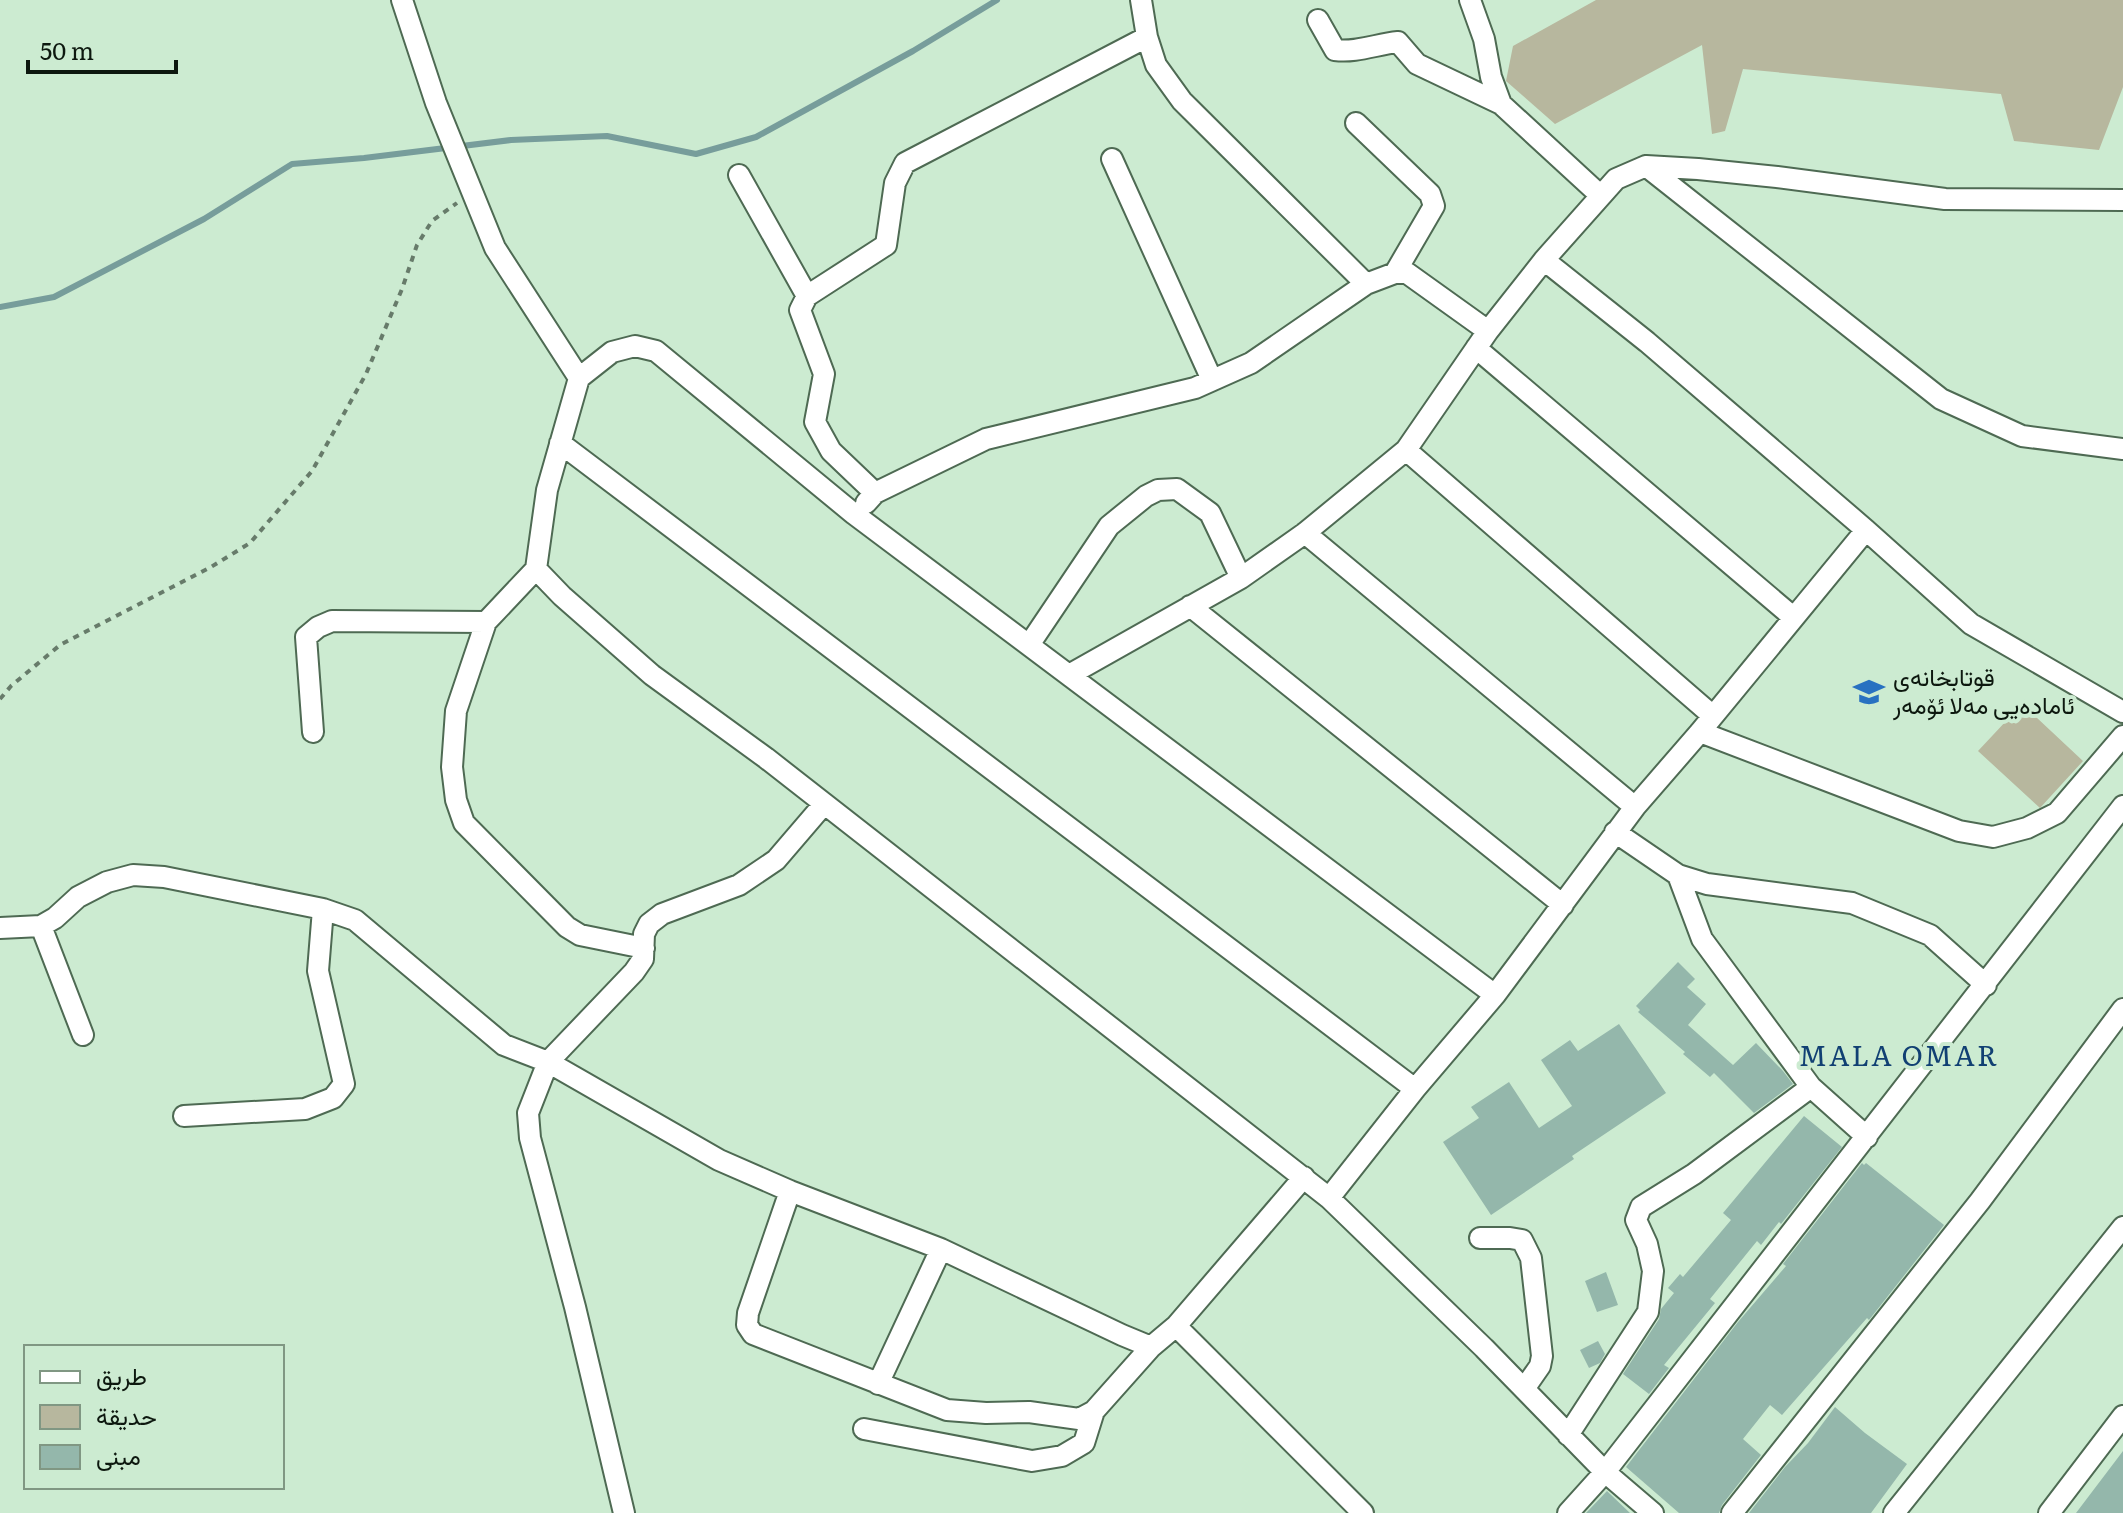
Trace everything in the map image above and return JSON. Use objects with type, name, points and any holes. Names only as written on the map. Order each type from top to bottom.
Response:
[{"type":"street","points":[[402,0],[436,103],[495,248],[579,378]]},
{"type":"street","points":[[1141,0],[1147,37],[1156,65],[1182,101],[1366,284]]},
{"type":"street","points":[[1470,0],[1501,104]]},
{"type":"street","points":[[1318,20],[1335,50],[1348,52],[1398,42],[1417,64],[1501,104],[1601,196]]},
{"type":"street","points":[[875,493],[831,451],[815,422],[824,374],[800,310],[807,296],[886,245],[895,183],[905,163],[1147,37]]},
{"type":"street","points":[[1356,123],[1430,194],[1434,206],[1395,273]]},
{"type":"street","points":[[1112,159],[1212,380]]},
{"type":"street","points":[[1646,166],[1941,399],[2022,436],[2123,449]]},
{"type":"street","points":[[1069,675],[1241,578],[1305,533],[1406,450],[1488,331],[1544,260],[1616,179],[1646,166],[1777,177],[1945,199],[2123,200]]},
{"type":"street","points":[[739,175],[807,296]]},
{"type":"street","points":[[1544,260],[1647,342],[1971,624],[2123,712]]},
{"type":"street","points":[[854,514],[875,493],[986,439],[1195,388],[1251,363],[1366,284],[1395,273],[1407,273],[1488,331]]},
{"type":"street","points":[[644,948],[580,935],[567,927],[464,823],[456,800],[452,767],[456,711],[486,622],[536,569],[547,490],[579,378],[612,352],[635,346],[656,351],[854,514],[1495,995]]},
{"type":"street","points":[[1476,348],[1793,617]]},
{"type":"street","points":[[560,443],[1415,1089]]},
{"type":"street","points":[[1406,450],[1706,724],[1959,831],[1993,837],[2027,828],[2057,813],[2123,736]]},
{"type":"street","points":[[1029,645],[1109,526],[1158,490],[1177,489],[1210,513],[1241,578]]},
{"type":"street","points":[[1329,1198],[1415,1089],[1495,995],[1635,807],[1866,530]]},
{"type":"street","points":[[1305,533],[1635,807]]},
{"type":"street","points":[[536,569],[652,675],[824,804],[1329,1198],[1484,1348],[1605,1472],[1653,1513]]},
{"type":"street","points":[[1190,606],[1563,905]]},
{"type":"street","points":[[313,732],[306,637],[318,627],[332,621],[486,622]]},
{"type":"street","points":[[624,1513],[575,1307],[530,1138],[528,1113],[548,1062],[643,959],[644,934],[649,924],[662,914],[739,885],[776,860],[824,804]]},
{"type":"street","points":[[1568,1513],[1605,1472],[2123,806]]},
{"type":"street","points":[[1615,832],[1678,875],[1707,884],[1852,903],[1930,935],[1986,985]]},
{"type":"street","points":[[0,928],[41,926],[78,897],[107,882],[133,875],[164,877],[323,909],[355,920],[504,1045],[548,1062],[719,1160],[941,1249],[1151,1347]]},
{"type":"street","points":[[1678,875],[1702,939],[1811,1087],[1867,1137]]},
{"type":"street","points":[[184,1116],[305,1109],[333,1098],[344,1084],[318,971],[323,909]]},
{"type":"street","points":[[41,926],[83,1035]]},
{"type":"street","points":[[1732,1513],[1980,1201],[2123,1009]]},
{"type":"street","points":[[1568,1435],[1648,1312],[1653,1271],[1647,1244],[1636,1220],[1641,1207],[1694,1174],[1811,1087]]},
{"type":"street","points":[[790,1191],[748,1313],[747,1325],[753,1334],[947,1410],[1029,1412],[1079,1419],[1094,1411],[1151,1347],[1176,1326],[1304,1177]]},
{"type":"street","points":[[1894,1513],[2123,1227]]},
{"type":"street","points":[[1480,1238],[1522,1240],[1531,1258],[1542,1356],[1540,1366],[1524,1389]]},
{"type":"street","points":[[878,1384],[941,1249]]},
{"type":"street","points":[[1176,1326],[1363,1513]]},
{"type":"street","points":[[864,1429],[1032,1461],[1062,1456],[1084,1443],[1094,1411]]},
{"type":"street","points":[[2049,1513],[2123,1416]]},
{"type":"path","points":[[0,699],[60,645],[211,567],[250,543],[312,471],[366,374],[417,245],[432,221],[472,192]]},
{"type":"green space","points":[[1596,0],[2123,0],[2123,87],[2099,150],[2014,141],[2001,94],[1743,69],[1725,131],[1712,134],[1702,45],[1555,124],[1506,81],[1513,46]]},
{"type":"green space","points":[[2022,704],[2083,761],[2040,808],[1978,751]]},
{"type":"building","points":[[1678,962],[1695,979],[1687,987],[1706,1004],[1688,1025],[1733,1065],[1756,1043],[1793,1084],[1754,1113],[1714,1073],[1710,1077],[1638,1012],[1640,1010],[1636,1006]]},
{"type":"building","points":[[1619,1024],[1666,1093],[1491,1215],[1443,1142],[1479,1118],[1471,1107],[1509,1082],[1539,1128],[1572,1106],[1541,1060],[1570,1040],[1578,1051]]},
{"type":"building","points":[[1804,1116],[1842,1147],[1781,1224],[1779,1222],[1761,1245],[1757,1241],[1710,1299],[1715,1303],[1664,1365],[1669,1368],[1649,1394],[1623,1374],[1659,1319],[1661,1309],[1674,1293],[1668,1288],[1680,1274],[1683,1277],[1731,1220],[1723,1213]]},
{"type":"building","points":[[1862,1163],[1866,1163],[1944,1225],[1869,1320],[1867,1318],[1782,1415],[1770,1405],[1743,1439],[1761,1455],[1719,1513],[1679,1513],[1626,1467],[1738,1322],[1786,1266],[1783,1264]]},
{"type":"building","points":[[1606,1272],[1618,1305],[1597,1312],[1585,1281]]},
{"type":"building","points":[[1598,1341],[1605,1354],[1600,1363],[1589,1368],[1580,1350]]},
{"type":"building","points":[[1835,1407],[1907,1464],[1871,1513],[1749,1513],[1808,1443]]},
{"type":"building","points":[[2123,1451],[2123,1513],[2076,1513]]},
{"type":"building","points":[[1607,1491],[1609,1493],[1630,1513],[1586,1513]]},
{"type":"waterway","points":[[0,307],[54,297],[204,219],[292,164],[511,140],[607,136],[696,154],[756,137],[913,51],[997,0]]},
{"type":"place","name":"قوتابخانەی ئامادەیی مەلا ئۆمەر","points":[[1869,692]]},
{"type":"district","name":"MALA OMAR","points":[[1899,1056]]}]
